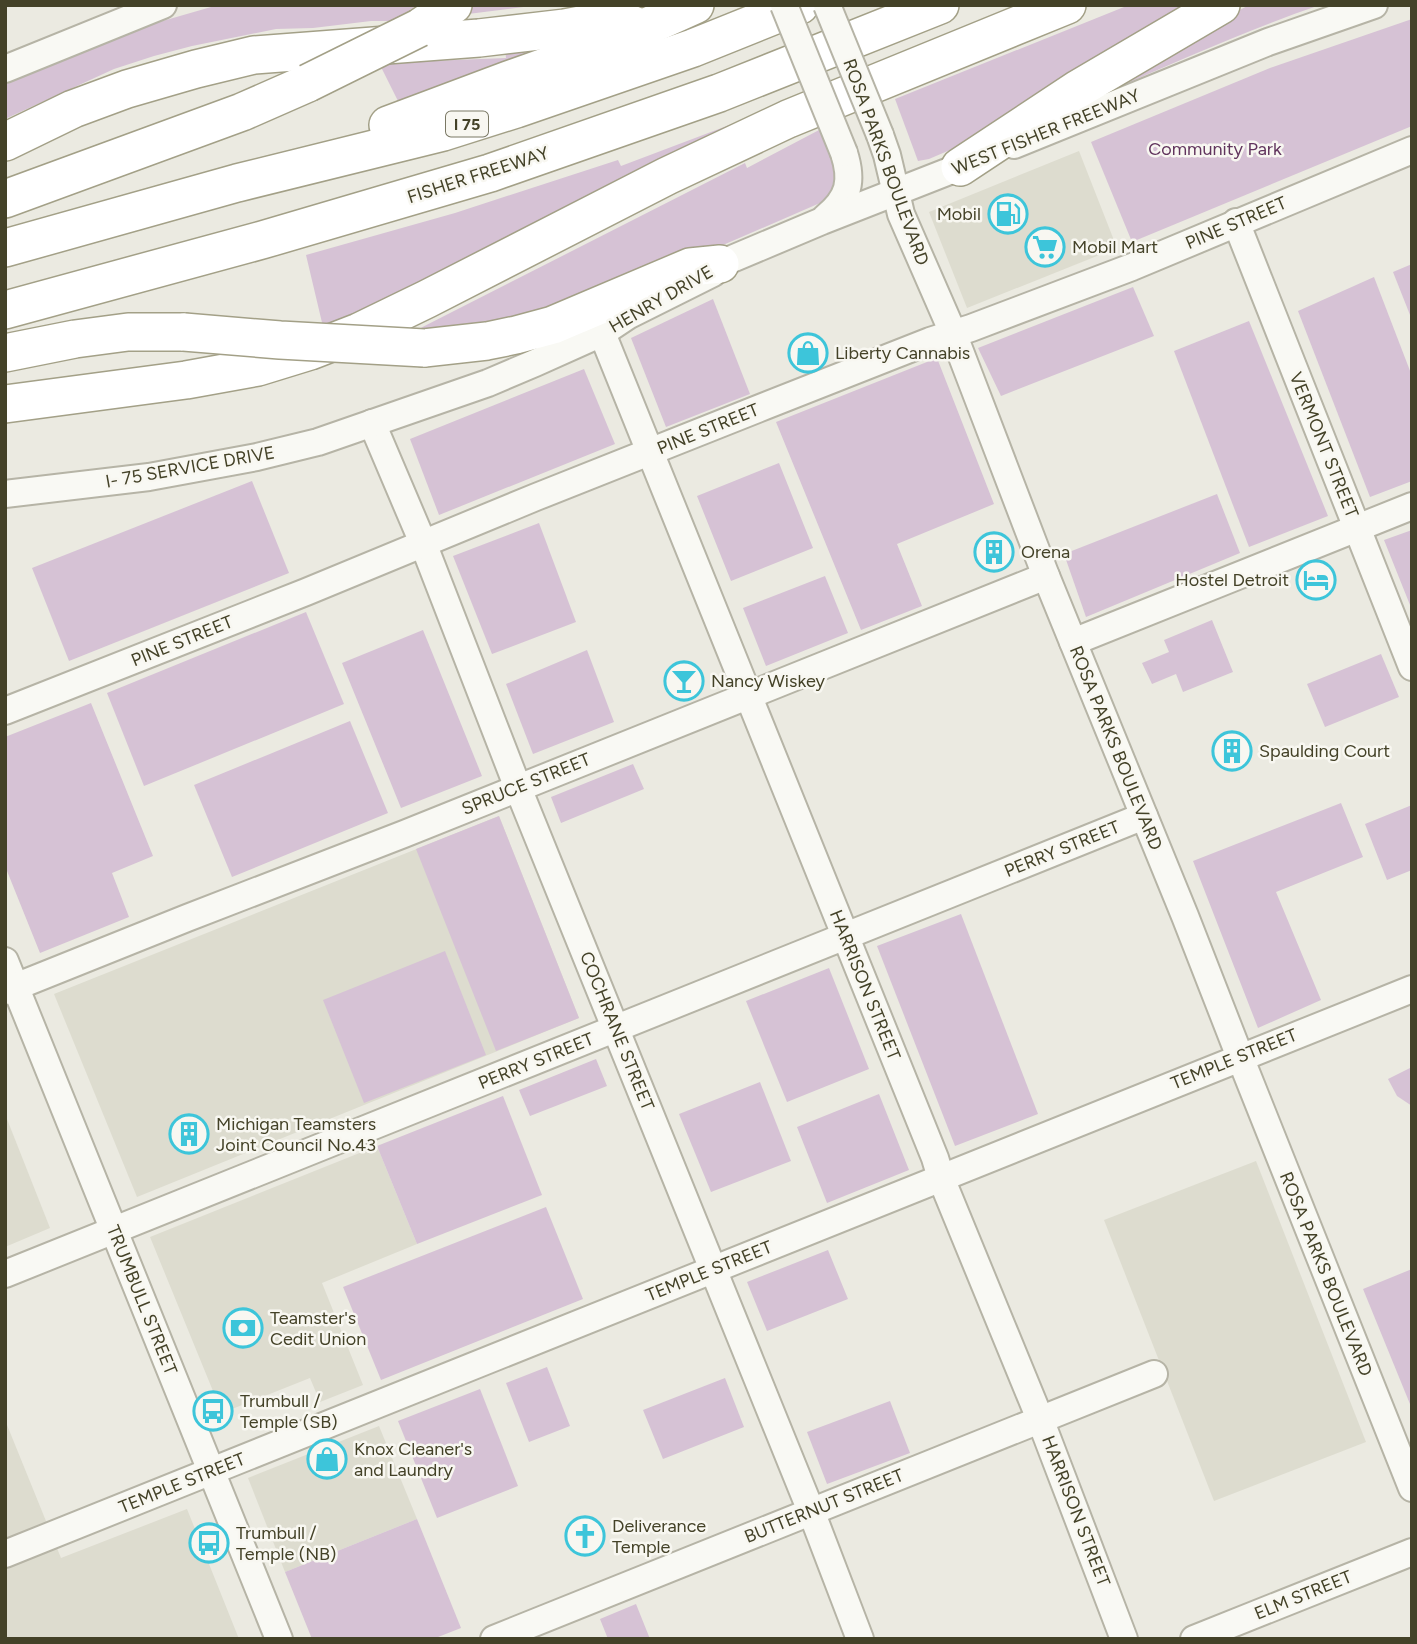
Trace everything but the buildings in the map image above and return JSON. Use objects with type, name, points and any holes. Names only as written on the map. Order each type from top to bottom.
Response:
[{"type":"highway","points":[[5,199],[242,112],[308,83],[419,27],[453,5]]},
{"type":"highway","points":[[237,183],[604,46],[695,5]]},
{"type":"highway","name":"I 75","points":[[5,248],[237,183],[455,128],[693,48],[800,5]]},
{"type":"highway","name":"FISHER FREEWAY","points":[[5,310],[262,240],[489,173],[719,93],[940,5]]},
{"type":"highway","points":[[5,404],[186,380],[258,367],[310,351],[359,332],[667,176],[776,125],[1067,5]]},
{"type":"highway","points":[[960,167],[1078,89],[1221,5]]},
{"type":"highway","points":[[5,142],[73,109],[127,89],[254,55],[479,38],[565,28],[617,18],[643,29]]},
{"type":"highway","points":[[5,353],[128,332],[184,332],[424,348],[487,341],[553,325],[690,267],[720,264]]},
{"type":"street","points":[[5,69],[163,5]]},
{"type":"street","name":"ROSA PARKS BOULEVARD","points":[[784,5],[849,166],[845,196],[837,208],[822,221]]},
{"type":"street","name":"ROSA PARKS BOULEVARD","points":[[827,5],[880,135],[901,214],[953,333],[1046,576],[1185,916],[1412,1488]]},
{"type":"street","name":"WEST FISHER FREEWAY","points":[[720,264],[1245,51],[1374,5]]},
{"type":"street","name":"PINE STREET","points":[[5,711],[953,333],[1132,267],[1412,150]]},
{"type":"street","name":"VERMONT STREET","points":[[1236,222],[1412,667]]},
{"type":"street","name":"HENRY DRIVE","points":[[602,333],[629,315],[713,273],[720,264]]},
{"type":"street","points":[[372,423],[492,382],[602,333]]},
{"type":"street","name":"HARRISON STREET","points":[[602,333],[1040,1419],[1124,1639]]},
{"type":"street","name":"I- 75 SERVICE DRIVE","points":[[5,494],[149,477],[257,457],[318,442],[372,423]]},
{"type":"street","name":"COCHRANE STREET","points":[[372,423],[423,543],[518,788],[811,1511],[860,1639]]},
{"type":"street","points":[[1073,642],[1412,506]]},
{"type":"street","name":"SPRUCE STREET","points":[[10,989],[1046,576]]},
{"type":"street","name":"PERRY STREET","points":[[5,1274],[1144,816]]},
{"type":"street","name":"TRUMBULL STREET","points":[[5,961],[10,989],[114,1230],[279,1639]]},
{"type":"street","name":"TEMPLE STREET","points":[[5,1554],[1412,989]]},
{"type":"street","name":"BUTTERNUT STREET","points":[[495,1639],[1154,1374]]},
{"type":"street","name":"ELM STREET","points":[[1194,1639],[1412,1552]]},
{"type":"shaded area","points":[[1079,151],[1117,248],[967,308],[929,212]]},
{"type":"shaded area","points":[[499,816],[579,1018],[137,1197],[54,994]]},
{"type":"shaded area","points":[[5,1114],[50,1228],[5,1247]]},
{"type":"shaded area","points":[[377,1146],[417,1244],[322,1283],[363,1385],[320,1402],[310,1378],[222,1413],[150,1237]]},
{"type":"shaded area","points":[[1256,1161],[1366,1442],[1214,1501],[1104,1220]]},
{"type":"shaded area","points":[[5,1420],[61,1558],[187,1509],[239,1639],[5,1639]]},
{"type":"shaded area","points":[[379,1426],[417,1519],[285,1572],[248,1478]]},
{"type":"green space","points":[[218,5],[417,5],[394,21],[276,29],[154,56],[114,69],[5,119],[5,80],[128,31]]},
{"type":"green space","points":[[468,5],[539,5],[452,16]]},
{"type":"green space","points":[[1129,5],[1204,5],[964,144],[918,161],[895,99]]},
{"type":"green space","points":[[1249,5],[1320,5],[1105,93],[1190,37]]},
{"type":"green space","name":"Community Park","points":[[1412,19],[1412,126],[1132,242],[1091,142],[1270,68]]},
{"type":"green space","points":[[544,44],[550,50],[413,99],[398,101],[379,63],[506,58],[505,49]]},
{"type":"green space","points":[[740,121],[743,129],[324,331],[306,255],[455,213],[618,160],[621,166]]},
{"type":"green space","points":[[821,129],[834,159],[837,178],[829,195],[820,203],[559,314],[395,341],[745,163],[747,168]]},
{"type":"green space","points":[[1412,264],[1412,320],[1393,272]]},
{"type":"green space","points":[[1374,277],[1412,376],[1412,481],[1370,497],[1298,311]]},
{"type":"green space","points":[[1133,287],[1154,336],[1001,396],[978,348]]},
{"type":"green space","points":[[713,299],[750,394],[666,427],[631,338]]},
{"type":"green space","points":[[1249,321],[1328,516],[1249,547],[1174,351]]},
{"type":"green space","points":[[937,358],[994,504],[897,544],[922,606],[861,630],[776,422]]},
{"type":"green space","points":[[584,369],[615,444],[439,515],[410,439]]},
{"type":"green space","points":[[779,463],[813,548],[731,581],[697,496]]},
{"type":"green space","points":[[252,481],[289,573],[69,661],[32,568]]},
{"type":"green space","points":[[1217,494],[1240,553],[1086,617],[1064,554]]},
{"type":"green space","points":[[539,523],[576,622],[492,654],[453,556]]},
{"type":"green space","points":[[1412,530],[1412,610],[1384,540]]},
{"type":"green space","points":[[825,576],[848,633],[766,666],[743,608]]},
{"type":"green space","points":[[306,612],[344,704],[144,786],[107,693]]},
{"type":"green space","points":[[1212,620],[1233,672],[1183,692],[1176,674],[1152,684],[1142,663],[1169,652],[1164,640]]},
{"type":"green space","points":[[423,630],[482,776],[401,808],[342,663]]},
{"type":"green space","points":[[587,650],[614,722],[533,754],[506,684]]},
{"type":"green space","points":[[1381,654],[1399,697],[1325,727],[1307,684]]},
{"type":"green space","points":[[91,703],[153,856],[112,873],[129,917],[40,953],[5,866],[5,737]]},
{"type":"green space","points":[[350,721],[388,813],[232,877],[194,785]]},
{"type":"green space","points":[[633,764],[644,789],[561,823],[551,797]]},
{"type":"green space","points":[[1341,803],[1363,857],[1276,892],[1321,1000],[1258,1028],[1193,861]]},
{"type":"green space","points":[[1412,805],[1412,870],[1387,880],[1365,824]]},
{"type":"green space","points":[[499,816],[579,1018],[496,1051],[416,849]]},
{"type":"green space","points":[[961,914],[1038,1114],[955,1146],[877,946]]},
{"type":"green space","points":[[445,951],[486,1055],[364,1103],[323,1000]]},
{"type":"green space","points":[[829,968],[869,1069],[787,1102],[746,1001]]},
{"type":"green space","points":[[596,1059],[607,1086],[530,1116],[519,1090]]},
{"type":"green space","points":[[1412,1067],[1412,1106],[1397,1096],[1388,1079]]},
{"type":"green space","points":[[760,1082],[791,1161],[711,1192],[679,1114]]},
{"type":"green space","points":[[879,1094],[909,1170],[827,1203],[797,1127]]},
{"type":"green space","points":[[503,1096],[542,1195],[417,1244],[377,1146]]},
{"type":"green space","points":[[546,1207],[583,1299],[381,1380],[343,1287]]},
{"type":"green space","points":[[828,1250],[848,1299],[767,1331],[747,1282]]},
{"type":"green space","points":[[1412,1269],[1412,1409],[1363,1289]]},
{"type":"green space","points":[[547,1367],[570,1426],[529,1442],[506,1383]]},
{"type":"green space","points":[[725,1378],[744,1427],[663,1459],[643,1410]]},
{"type":"green space","points":[[480,1389],[518,1486],[437,1518],[398,1421]]},
{"type":"green space","points":[[890,1401],[910,1453],[827,1484],[807,1432]]},
{"type":"green space","points":[[417,1519],[461,1628],[433,1639],[312,1639],[285,1572]]},
{"type":"green space","points":[[636,1604],[650,1639],[608,1639],[600,1619]]},
{"type":"place","name":"Mobil","points":[[1008,214]]},
{"type":"place","name":"Mobil Mart","points":[[1045,247]]},
{"type":"place","name":"Liberty Cannabis","points":[[808,353]]},
{"type":"place","name":"Orena","points":[[994,552]]},
{"type":"place","name":"Hostel Detroit","points":[[1316,580]]},
{"type":"place","name":"Nancy Wiskey","points":[[684,681]]},
{"type":"place","name":"Spaulding Court","points":[[1232,751]]},
{"type":"place","name":"Michigan Teamsters Joint Council No.43","points":[[189,1134]]},
{"type":"place","name":"Teamster's Cedit Union","points":[[243,1328]]},
{"type":"place","name":"Trumbull / Temple (SB)","points":[[213,1411]]},
{"type":"place","name":"Knox Cleaner's and Laundry","points":[[327,1459]]},
{"type":"place","name":"Deliverance Temple","points":[[585,1536]]},
{"type":"place","name":"Trumbull / Temple (NB)","points":[[209,1543]]}]
